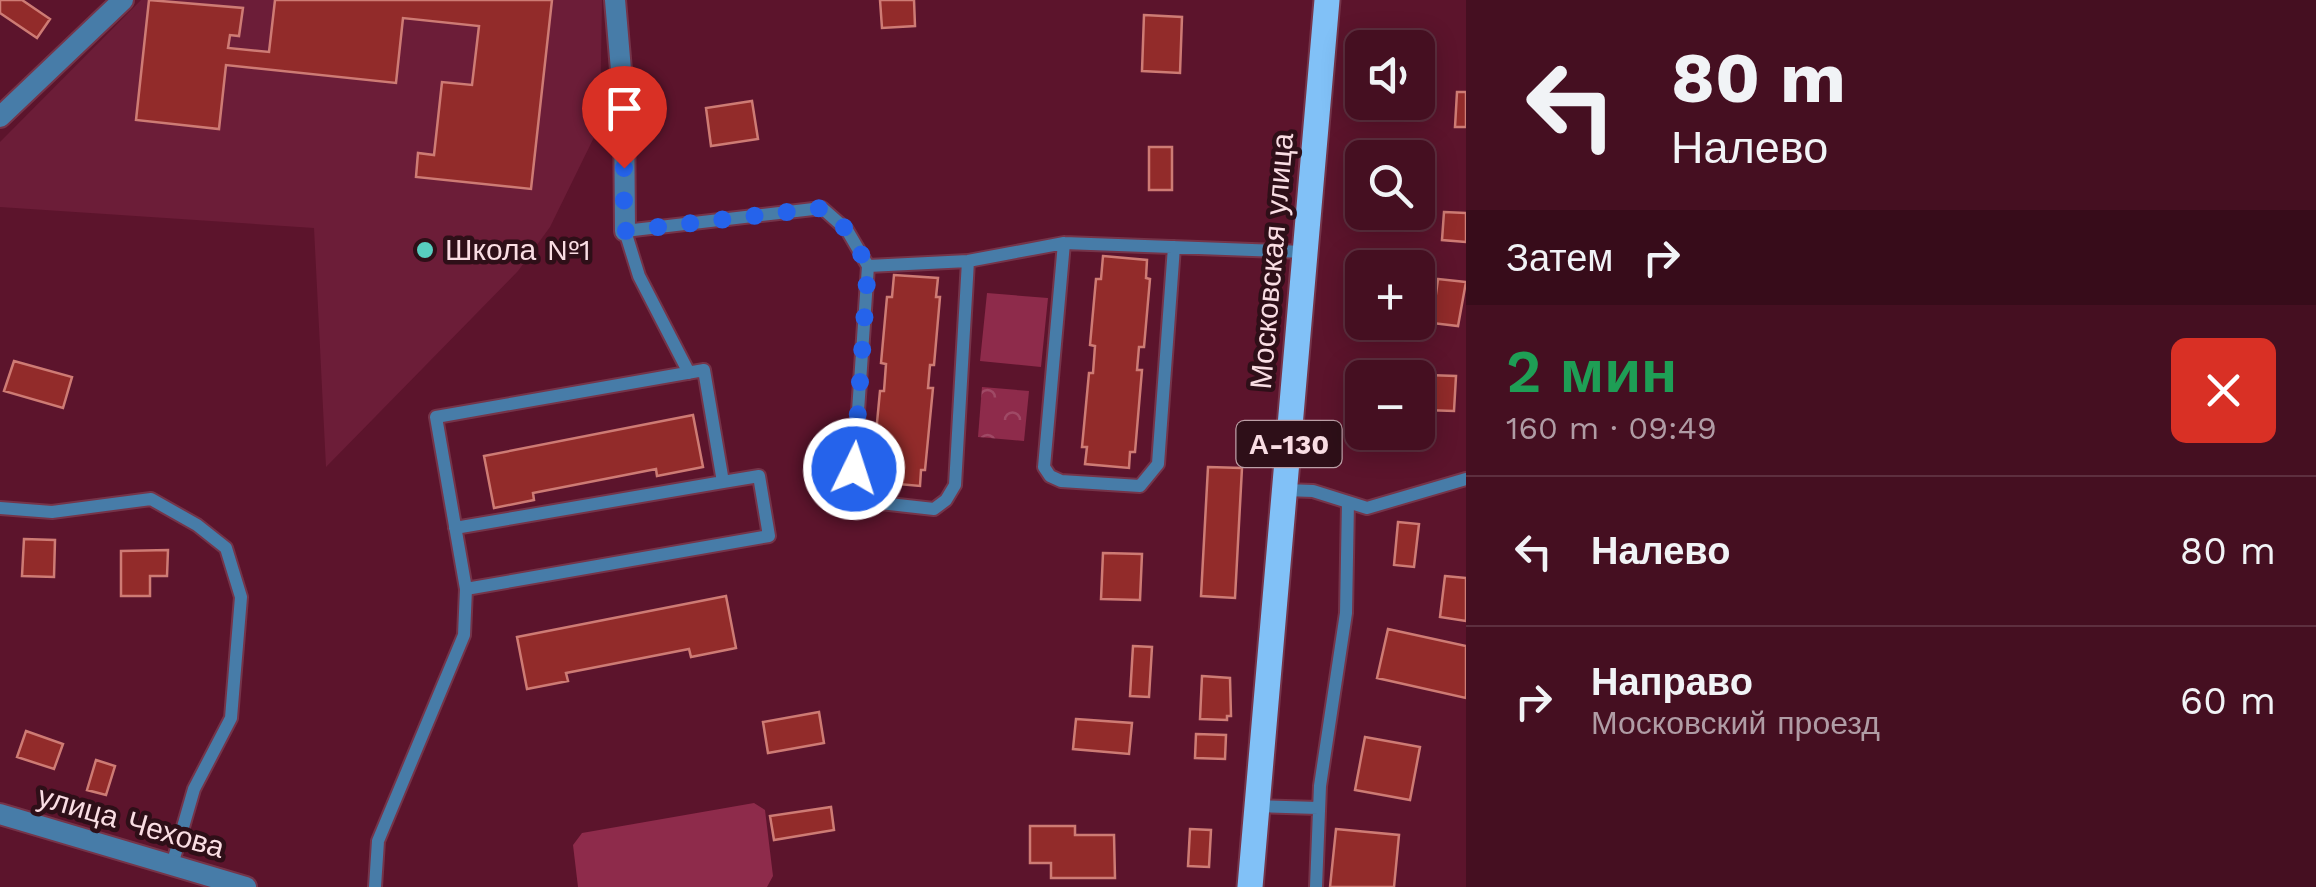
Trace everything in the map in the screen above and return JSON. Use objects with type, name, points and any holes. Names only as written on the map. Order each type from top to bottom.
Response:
[{"type":"main road","name":"Московская улица","points":[[1250,887],[1327,0]]},
{"type":"street","points":[[0,117],[122,0]]},
{"type":"street","points":[[615,0],[624,104],[624,231]]},
{"type":"street","name":"улица Чехова","points":[[0,814],[246,887]]},
{"type":"lane","points":[[689,372],[639,276],[624,231],[822,208],[847,230],[868,266],[854,469],[860,489],[872,502],[934,509],[946,500],[955,485],[968,261]]},
{"type":"lane","points":[[868,266],[968,261],[1064,243],[1306,252]]},
{"type":"lane","points":[[1064,243],[1044,467],[1061,482],[1140,486],[1158,464],[1174,246]]},
{"type":"lane","points":[[375,887],[378,842],[464,636],[466,589],[436,417],[704,370],[723,482]]},
{"type":"lane","points":[[455,528],[759,476],[769,536],[466,589]]},
{"type":"lane","points":[[1285,490],[1312,490],[1367,508],[1466,479]]},
{"type":"lane","points":[[0,508],[52,512],[151,499],[226,548],[241,597],[231,718],[194,789],[172,865]]},
{"type":"lane","points":[[1316,887],[1318,808],[1346,613],[1348,502]]},
{"type":"lane","points":[[1257,806],[1318,808]]},
{"type":"shaded area","name":"Школа №1","points":[[141,0],[602,0],[600,125],[550,227],[518,271],[326,467],[314,228],[0,207],[0,142]]},
{"type":"green space","points":[[987,293],[1048,298],[1041,367],[980,361]]},
{"type":"green space","points":[[982,387],[1029,391],[1024,441],[978,437]]},
{"type":"green space","points":[[754,803],[765,810],[773,876],[767,887],[578,887],[573,845],[582,833]]},
{"type":"building","points":[[0,0],[22,0],[50,19],[37,38],[0,13]]},
{"type":"building","points":[[149,0],[243,8],[239,36],[230,35],[228,48],[269,52],[275,0],[552,0],[531,189],[416,177],[418,153],[434,155],[442,82],[472,85],[479,26],[403,18],[396,83],[226,65],[219,129],[136,120]]},
{"type":"building","points":[[880,0],[914,0],[915,26],[882,28]]},
{"type":"building","points":[[1144,15],[1182,17],[1180,73],[1142,71]]},
{"type":"building","points":[[1457,92],[1466,92],[1466,127],[1455,127]]},
{"type":"building","points":[[752,101],[758,139],[711,146],[706,108]]},
{"type":"building","points":[[1149,147],[1172,147],[1172,190],[1149,190]]},
{"type":"building","points":[[1444,212],[1466,213],[1466,242],[1442,240]]},
{"type":"building","points":[[1103,256],[1147,260],[1146,278],[1150,279],[1144,347],[1139,347],[1137,370],[1142,370],[1135,452],[1130,452],[1129,468],[1085,464],[1087,447],[1082,447],[1089,373],[1093,373],[1095,346],[1090,345],[1096,279],[1101,279]]},
{"type":"building","points":[[894,275],[938,278],[934,365],[930,365],[928,388],[933,388],[920,486],[876,482],[877,465],[873,465],[880,391],[884,391],[886,364],[881,363],[887,297],[892,297]]},
{"type":"building","points":[[1438,279],[1466,282],[1458,326],[1435,323]]},
{"type":"building","points":[[14,361],[72,377],[63,408],[4,391]]},
{"type":"building","points":[[1435,375],[1456,376],[1454,411],[1435,410]]},
{"type":"building","points":[[693,415],[703,467],[657,476],[656,469],[533,493],[534,500],[494,508],[484,456]]},
{"type":"building","points":[[1208,467],[1242,468],[1235,598],[1201,596]]},
{"type":"building","points":[[1398,522],[1419,524],[1414,567],[1394,565]]},
{"type":"building","points":[[24,539],[55,540],[54,577],[22,576]]},
{"type":"building","points":[[168,550],[167,576],[150,576],[150,596],[121,596],[121,551]]},
{"type":"building","points":[[1103,553],[1142,554],[1140,600],[1101,599]]},
{"type":"building","points":[[1445,576],[1466,578],[1466,621],[1440,617]]},
{"type":"building","points":[[726,596],[736,648],[691,657],[689,649],[566,673],[568,681],[527,689],[517,637]]},
{"type":"building","points":[[1388,629],[1466,646],[1466,698],[1377,678]]},
{"type":"building","points":[[1133,646],[1152,647],[1149,697],[1130,696]]},
{"type":"building","points":[[1202,676],[1230,678],[1231,716],[1227,720],[1200,719]]},
{"type":"building","points":[[819,712],[824,743],[768,753],[763,722]]},
{"type":"building","points":[[1076,719],[1132,723],[1129,754],[1073,749]]},
{"type":"building","points":[[26,731],[63,744],[54,769],[17,757]]},
{"type":"building","points":[[1196,734],[1226,735],[1225,759],[1195,758]]},
{"type":"building","points":[[1365,737],[1420,747],[1410,800],[1355,790]]},
{"type":"building","points":[[96,760],[115,766],[106,795],[87,790]]},
{"type":"building","points":[[831,807],[834,830],[774,840],[770,816]]},
{"type":"building","points":[[1030,826],[1075,826],[1075,835],[1114,835],[1115,878],[1051,878],[1051,863],[1030,863]]},
{"type":"building","points":[[1190,829],[1211,830],[1209,867],[1188,866]]},
{"type":"building","points":[[1336,829],[1399,835],[1394,887],[1330,887]]},
{"type":"place","name":"Школа №1","points":[[425,250]]},
{"type":"route","points":[[624,168],[624,231],[822,208],[847,230],[868,266],[854,469]]}]
